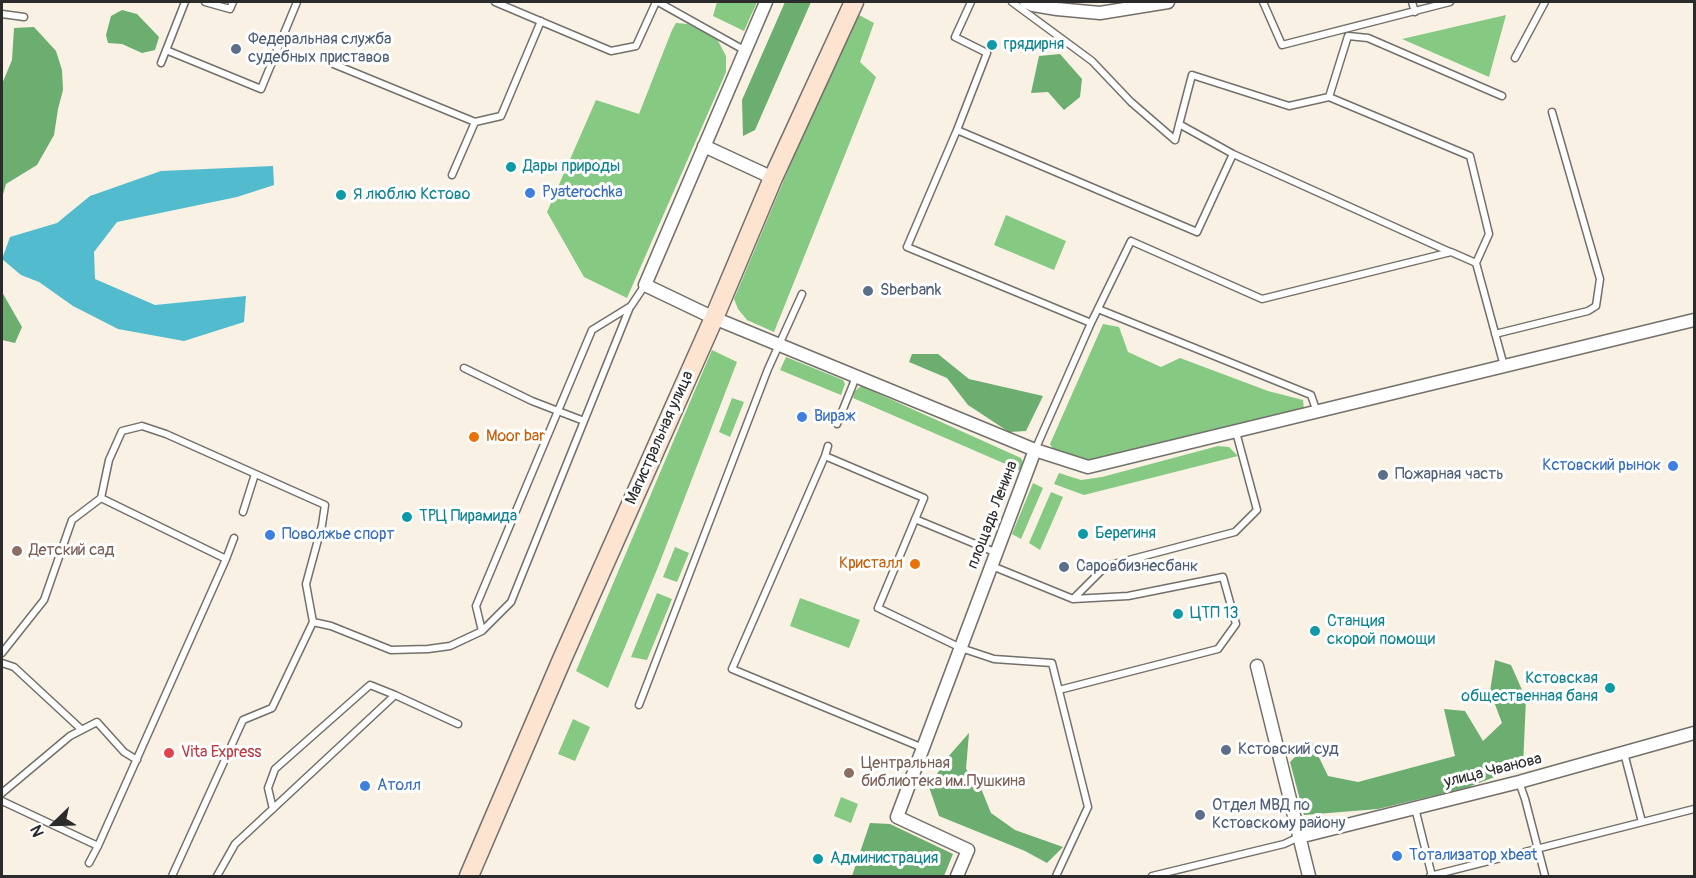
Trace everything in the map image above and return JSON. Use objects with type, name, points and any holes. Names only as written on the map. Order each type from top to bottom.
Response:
[{"type":"main road","name":"Магистральная улица","points":[[469,876],[563,657],[714,318],[773,178],[854,2]]},
{"type":"street","points":[[645,285],[766,2]]},
{"type":"street","points":[[1026,2],[1056,9],[1100,13],[1168,2]]},
{"type":"street","points":[[704,146],[773,178]]},
{"type":"street","name":"площадь Ленина","points":[[645,285],[714,318],[1035,450],[897,817],[968,850],[957,876]]},
{"type":"street","points":[[1035,450],[1088,467],[1695,320]]},
{"type":"street","points":[[1257,666],[1309,876]]},
{"type":"street","name":"улица Чванова","points":[[1299,837],[1519,782],[1695,733]]},
{"type":"lane","points":[[161,63],[185,2]]},
{"type":"lane","points":[[206,2],[230,9],[233,2]]},
{"type":"lane","points":[[166,50],[261,89],[297,2]]},
{"type":"lane","points":[[495,2],[611,51],[636,46],[657,2],[744,50]]},
{"type":"lane","points":[[971,2],[955,37],[987,52],[957,130],[907,247],[1091,322]]},
{"type":"lane","points":[[1012,2],[1092,61],[1131,102],[1174,140],[1192,75],[1290,105],[1329,97],[1470,156],[1489,234],[1476,263],[1504,366]]},
{"type":"lane","points":[[1263,2],[1282,45],[1450,2]]},
{"type":"lane","points":[[1412,2],[1415,12]]},
{"type":"lane","points":[[1515,58],[1545,2]]},
{"type":"lane","points":[[2,14],[24,17]]},
{"type":"lane","points":[[332,63],[475,122],[501,116],[541,21]]},
{"type":"lane","points":[[1329,97],[1348,36],[1368,38],[1502,96]]},
{"type":"lane","points":[[1495,334],[1588,311],[1596,306],[1600,279],[1552,112]]},
{"type":"lane","points":[[452,175],[475,122]]},
{"type":"lane","points":[[1179,124],[1233,154],[1476,263]]},
{"type":"lane","points":[[957,130],[1197,232],[1233,154]]},
{"type":"lane","points":[[1035,450],[1091,322],[1131,241],[1262,299],[1450,252]]},
{"type":"lane","points":[[313,622],[331,626],[391,650],[428,649],[450,646],[482,631],[511,602],[631,306],[645,285]]},
{"type":"lane","points":[[639,705],[778,344],[802,294]]},
{"type":"lane","points":[[482,631],[476,606],[592,330],[631,306]]},
{"type":"lane","points":[[1098,309],[1311,395],[1317,412]]},
{"type":"lane","points":[[464,368],[532,401],[584,421]]},
{"type":"lane","points":[[837,424],[856,377]]},
{"type":"lane","points":[[2,653],[44,600],[72,520],[101,498],[109,460],[122,431],[142,426],[325,505],[306,584],[313,622],[272,708],[243,720],[172,876]]},
{"type":"lane","points":[[1073,599],[1106,566],[1235,532],[1257,510],[1236,432]]},
{"type":"lane","points":[[828,446],[732,669],[923,748]]},
{"type":"lane","points":[[825,456],[924,498],[878,608],[961,648],[994,659],[1052,663],[1088,807],[1056,876]]},
{"type":"lane","points":[[243,512],[255,474]]},
{"type":"lane","points":[[101,498],[226,559]]},
{"type":"lane","points":[[915,519],[997,553]]},
{"type":"lane","points":[[89,863],[137,760],[234,538]]},
{"type":"lane","points":[[992,566],[1073,599],[1128,596],[1223,577],[1236,624],[1218,649],[1059,690]]},
{"type":"lane","points":[[2,663],[14,667],[82,730]]},
{"type":"lane","points":[[273,808],[268,788],[275,769],[370,685],[458,724]]},
{"type":"lane","points":[[217,876],[235,844],[394,695]]},
{"type":"lane","points":[[2,793],[69,736],[97,722],[124,752],[137,760]]},
{"type":"lane","points":[[1624,753],[1642,822]]},
{"type":"lane","points":[[1519,782],[1545,876]]},
{"type":"lane","points":[[2,801],[98,846]]},
{"type":"lane","points":[[1415,808],[1431,876],[1695,809]]},
{"type":"lane","points":[[1154,876],[1284,844],[1299,837]]},
{"type":"green space","points":[[717,2],[757,2],[744,31],[713,16]]},
{"type":"green space","points":[[785,2],[811,2],[755,130],[743,136],[742,100]]},
{"type":"green space","points":[[122,10],[137,14],[159,37],[155,50],[142,53],[122,44],[108,43],[106,35],[111,16]]},
{"type":"green space","points":[[859,15],[874,23],[860,62],[876,77],[774,332],[747,320],[738,309],[734,299],[844,37]]},
{"type":"green space","points":[[1506,15],[1489,77],[1402,39]]},
{"type":"green space","points":[[676,23],[688,24],[717,39],[726,56],[726,72],[627,298],[584,277],[547,212],[596,100],[639,114]]},
{"type":"green space","points":[[34,27],[56,51],[62,70],[63,90],[54,135],[37,165],[6,184],[2,198],[2,84],[12,60],[14,28]]},
{"type":"green space","points":[[1060,54],[1082,79],[1080,97],[1064,110],[1048,92],[1031,93],[1039,56]]},
{"type":"green space","points":[[1006,215],[1066,241],[1054,270],[994,245]]},
{"type":"green space","points":[[2,292],[22,327],[15,343],[2,340]]},
{"type":"green space","points":[[1103,324],[1119,327],[1128,352],[1161,367],[1180,358],[1268,391],[1303,400],[1304,410],[1087,462],[1055,452],[1050,444]]},
{"type":"green space","points":[[712,350],[737,362],[658,567],[608,688],[576,671]]},
{"type":"green space","points":[[912,354],[938,354],[969,379],[1043,396],[1026,431],[1009,432],[968,405],[947,378],[909,362]]},
{"type":"green space","points":[[786,357],[843,380],[845,384],[841,395],[780,370]]},
{"type":"green space","points":[[861,386],[1021,458],[1024,472],[853,398],[855,391]]},
{"type":"green space","points":[[732,398],[744,402],[730,437],[719,432]]},
{"type":"green space","points":[[1218,446],[1229,447],[1238,456],[1084,495],[1054,484],[1059,473],[1081,480],[1102,477]]},
{"type":"green space","points":[[1033,483],[1043,488],[1021,539],[1012,534]]},
{"type":"green space","points":[[1051,492],[1063,497],[1040,550],[1029,543]]},
{"type":"green space","points":[[675,547],[689,553],[677,582],[663,577]]},
{"type":"green space","points":[[657,593],[672,599],[647,660],[631,657]]},
{"type":"green space","points":[[800,598],[860,620],[849,648],[790,626]]},
{"type":"green space","points":[[1495,660],[1511,665],[1526,699],[1523,766],[1466,788],[1378,809],[1304,815],[1290,762],[1311,741],[1328,776],[1358,782],[1455,756],[1444,709],[1465,711],[1483,741],[1502,723],[1490,691]]},
{"type":"green space","points":[[573,719],[590,727],[575,761],[558,754]]},
{"type":"green space","points":[[969,733],[966,769],[980,786],[991,813],[1015,830],[1063,847],[1047,863],[1025,851],[939,816],[929,787],[947,758]]},
{"type":"green space","points":[[841,797],[858,804],[851,823],[834,816]]},
{"type":"green space","points":[[870,823],[890,824],[953,854],[944,876],[852,876]]},
{"type":"water","points":[[273,166],[274,185],[237,197],[117,222],[94,252],[95,279],[155,305],[246,296],[244,322],[184,341],[118,329],[73,306],[39,282],[21,275],[2,259],[10,237],[57,223],[90,196],[161,171]]},
{"type":"place","name":"грядирня","points":[[992,45]]},
{"type":"place","name":"Федеральная служба судебных приставов","points":[[236,49]]},
{"type":"place","name":"Дары природы","points":[[511,167]]},
{"type":"place","name":"Pyaterochka","points":[[530,193]]},
{"type":"place","name":"Я люблю Кстово","points":[[341,195]]},
{"type":"place","name":"Sberbank","points":[[868,291]]},
{"type":"place","name":"Вираж","points":[[802,417]]},
{"type":"place","name":"Moor bar","points":[[474,437]]},
{"type":"place","name":"Кстовский рынок","points":[[1673,466]]},
{"type":"place","name":"Пожарная часть","points":[[1383,475]]},
{"type":"place","name":"ТРЦ Пирамида","points":[[407,517]]},
{"type":"place","name":"Берегиня","points":[[1083,534]]},
{"type":"place","name":"Поволжье спорт","points":[[270,535]]},
{"type":"place","name":"Детский сад","points":[[17,551]]},
{"type":"place","name":"Кристалл","points":[[915,564]]},
{"type":"place","name":"Саровбизнесбанк","points":[[1064,567]]},
{"type":"place","name":"ЦТП 13","points":[[1178,614]]},
{"type":"place","name":"Станция скорой помощи","points":[[1315,631]]},
{"type":"place","name":"Кстовская общественная баня","points":[[1610,688]]},
{"type":"place","name":"Кстовский суд","points":[[1226,750]]},
{"type":"place","name":"Vita Express","points":[[169,753]]},
{"type":"place","name":"Центральная библиотека им.Пушкина","points":[[849,773]]},
{"type":"place","name":"Атолл","points":[[365,786]]},
{"type":"place","name":"Отдел МВД по Кстовскому району","points":[[1200,815]]},
{"type":"place","name":"Тотализатор xbeat","points":[[1397,856]]},
{"type":"place","name":"Администрация","points":[[818,859]]}]
